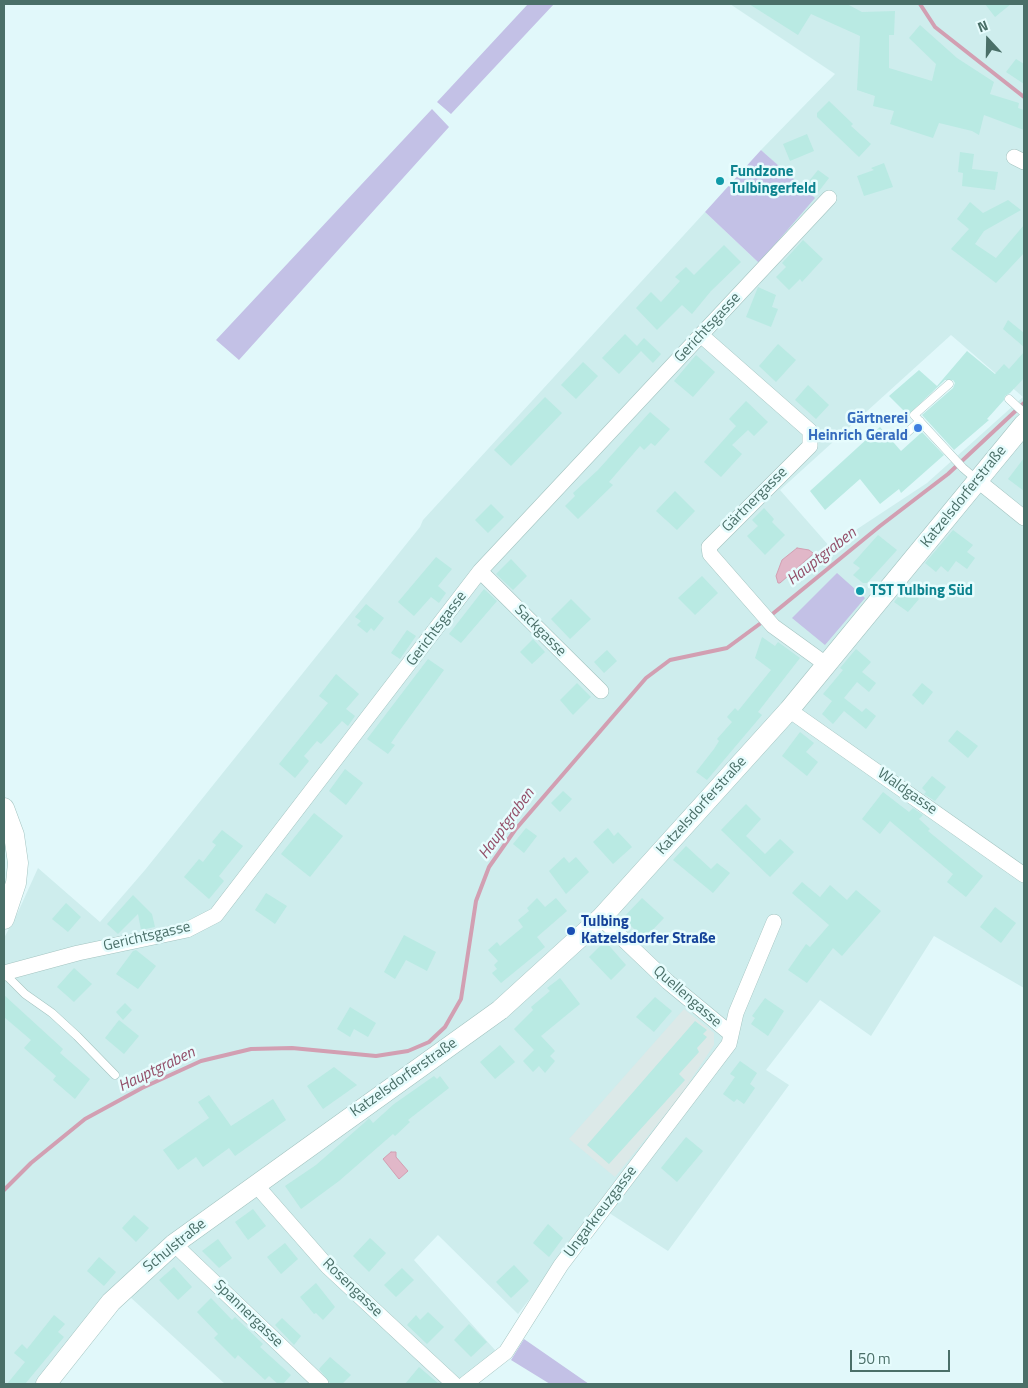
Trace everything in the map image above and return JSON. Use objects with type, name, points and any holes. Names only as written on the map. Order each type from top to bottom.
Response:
[{"type":"street","name":"Gerichtsgasse","points":[[4,973],[78,953],[187,930],[216,915],[226,905],[480,571],[702,336],[829,198]]},
{"type":"street","name":"Gärtnergasse","points":[[702,336],[810,431],[810,446],[709,546],[710,554],[773,626],[827,665]]},
{"type":"street","name":"Katzelsdorferstraße","points":[[327,1134],[500,1010],[601,918],[789,710],[827,665],[970,474],[1024,424]]},
{"type":"street","points":[[970,474],[1024,518]]},
{"type":"street","name":"Sackgasse","points":[[480,571],[601,691]]},
{"type":"street","name":"Waldgasse","points":[[789,710],[1024,875]]},
{"type":"street","points":[[4,808],[14,835],[18,863],[16,883],[4,919]]},
{"type":"street","name":"Quellengasse","points":[[601,918],[668,982],[731,1034],[736,1013],[774,922]]},
{"type":"street","name":"Ungarkreuzgasse","points":[[465,1384],[506,1352],[561,1264],[729,1044],[731,1034]]},
{"type":"street","name":"Schulstraße","points":[[46,1384],[111,1302],[174,1244],[327,1134]]},
{"type":"street","name":"Rosengasse","points":[[256,1185],[328,1267],[454,1384]]},
{"type":"street","name":"Spannergasse","points":[[174,1244],[321,1384]]},
{"type":"lane","points":[[949,384],[914,415],[970,474]]},
{"type":"lane","points":[[1009,399],[1024,413]]},
{"type":"lane","points":[[902,437],[920,421]]},
{"type":"lane","points":[[4,973],[25,994],[52,1013],[71,1030],[115,1075]]},
{"type":"shaded area","points":[[528,4],[554,4],[451,114],[437,102]]},
{"type":"shaded area","points":[[730,4],[1024,4],[1024,988],[934,936],[871,1036],[820,1000],[766,1070],[789,1085],[668,1251],[600,1207],[518,1314],[438,1235],[414,1260],[504,1360],[473,1384],[225,1384],[129,1296],[57,1384],[4,1384],[4,938],[38,868],[100,922],[145,870],[420,527],[423,520],[705,212],[759,263],[814,198],[761,150],[835,74]],"holes":[[[951,335],[1023,397],[927,483],[830,547],[780,490]]]},
{"type":"shaded area","points":[[432,109],[449,127],[239,360],[216,340]]},
{"type":"shaded area","points":[[761,150],[815,198],[759,263],[705,212]]},
{"type":"shaded area","points":[[797,548],[809,550],[813,553],[778,583],[776,576],[782,560]]},
{"type":"shaded area","points":[[837,573],[865,598],[825,645],[792,618]]},
{"type":"shaded area","points":[[684,1009],[714,1033],[714,1045],[680,1096],[615,1177],[569,1139]]},
{"type":"shaded area","points":[[391,1152],[396,1152],[396,1157],[408,1171],[399,1179],[383,1159]]},
{"type":"shaded area","points":[[524,1339],[589,1384],[550,1384],[511,1360]]},
{"type":"building","points":[[749,4],[847,4],[862,12],[895,11],[894,35],[889,35],[889,68],[932,81],[936,64],[909,38],[920,25],[957,58],[994,82],[990,94],[1019,103],[1018,108],[1024,110],[1024,130],[984,115],[979,135],[972,131],[939,123],[933,138],[890,124],[894,111],[873,106],[875,96],[857,90],[860,36],[811,14],[798,35]]},
{"type":"building","points":[[985,4],[1011,4],[995,17]]},
{"type":"building","points":[[1016,59],[1024,64],[1024,84],[1006,72]]},
{"type":"building","points":[[829,101],[853,124],[851,126],[871,144],[859,157],[817,117],[817,113]]},
{"type":"building","points":[[807,134],[814,151],[790,161],[783,144]]},
{"type":"building","points":[[960,152],[974,154],[972,169],[998,172],[995,190],[962,186],[963,173],[958,172]]},
{"type":"building","points":[[884,163],[893,187],[864,196],[857,176],[874,170],[871,168]]},
{"type":"building","points":[[818,170],[829,178],[816,195],[805,186]]},
{"type":"building","points":[[1008,200],[1021,210],[984,231],[975,244],[996,258],[1024,225],[1024,253],[996,283],[951,249],[969,229],[957,219],[970,202],[983,213]]},
{"type":"building","points":[[803,240],[823,259],[802,282],[800,279],[789,290],[776,277],[786,267],[782,263]]},
{"type":"building","points":[[724,245],[741,262],[711,291],[692,314],[682,305],[657,330],[636,308],[651,292],[661,302],[680,281],[675,277],[686,267],[694,275]]},
{"type":"building","points":[[758,287],[776,295],[772,307],[778,309],[771,327],[746,317]]},
{"type":"building","points":[[1008,320],[1024,333],[1024,347],[1003,329]]},
{"type":"building","points":[[625,334],[637,346],[644,338],[661,354],[653,363],[641,351],[619,374],[602,358]]},
{"type":"building","points":[[778,344],[796,360],[776,382],[759,366]]},
{"type":"building","points":[[967,351],[995,374],[1004,364],[1009,369],[1024,352],[1024,378],[1005,396],[1004,400],[987,419],[989,420],[954,450],[922,415],[953,388],[955,383],[953,380],[945,380],[908,415],[889,396],[919,370],[937,386]]},
{"type":"building","points":[[696,355],[715,372],[693,397],[674,381]]},
{"type":"building","points":[[583,362],[598,376],[576,399],[561,385]]},
{"type":"building","points":[[808,385],[829,405],[816,419],[795,400]]},
{"type":"building","points":[[545,397],[562,413],[511,466],[494,450]]},
{"type":"building","points":[[746,401],[768,422],[754,436],[748,430],[732,445],[742,454],[721,477],[704,462],[736,426],[729,419]]},
{"type":"building","points":[[650,412],[670,429],[655,446],[651,443],[644,450],[640,446],[609,482],[613,485],[578,519],[565,506],[575,496],[573,493],[598,470]]},
{"type":"building","points":[[880,427],[901,451],[922,432],[944,455],[901,493],[899,489],[880,504],[860,479],[825,510],[810,491]]},
{"type":"building","points":[[1024,458],[1024,491],[1008,479]]},
{"type":"building","points":[[675,491],[695,511],[677,530],[656,511]]},
{"type":"building","points":[[491,504],[504,517],[488,533],[475,520]]},
{"type":"building","points":[[764,508],[774,519],[772,522],[785,535],[765,555],[747,536],[758,526],[752,520]]},
{"type":"building","points":[[953,530],[973,545],[967,552],[975,558],[967,569],[956,561],[948,572],[941,566],[936,572],[925,563]]},
{"type":"building","points":[[878,535],[897,550],[867,583],[863,583],[853,575],[860,568],[853,563]]},
{"type":"building","points":[[436,557],[452,569],[438,586],[446,593],[439,603],[431,597],[414,616],[398,602]]},
{"type":"building","points":[[511,559],[527,576],[513,590],[496,574]]},
{"type":"building","points":[[702,576],[718,593],[695,615],[678,598]]},
{"type":"building","points":[[905,588],[919,599],[908,612],[894,602]]},
{"type":"building","points":[[484,589],[497,601],[461,643],[449,634]]},
{"type":"building","points":[[571,599],[591,619],[570,639],[551,619]]},
{"type":"building","points":[[366,604],[384,618],[374,631],[371,628],[367,633],[357,625],[361,621],[355,617]]},
{"type":"building","points":[[407,630],[416,636],[400,659],[391,653]]},
{"type":"building","points":[[762,637],[775,646],[778,642],[800,658],[758,712],[762,715],[707,780],[696,772],[714,749],[719,741],[717,739],[732,722],[727,717],[735,708],[738,711],[771,670],[755,658]]},
{"type":"building","points":[[533,639],[545,652],[532,664],[520,652]]},
{"type":"building","points":[[856,649],[871,662],[862,672],[876,683],[869,692],[857,682],[844,698],[862,712],[866,708],[876,716],[866,729],[844,711],[833,724],[822,714],[832,701],[823,694],[843,670],[840,668]]},
{"type":"building","points":[[607,650],[617,661],[604,673],[594,662]]},
{"type":"building","points":[[428,659],[444,670],[391,743],[395,745],[388,754],[367,739]]},
{"type":"building","points":[[336,674],[359,694],[346,709],[355,716],[348,726],[342,721],[321,744],[317,741],[304,756],[309,761],[295,778],[279,764],[328,703],[319,696]]},
{"type":"building","points":[[577,683],[591,697],[573,715],[560,700]]},
{"type":"building","points":[[922,683],[933,692],[923,705],[912,695]]},
{"type":"building","points":[[957,730],[978,746],[968,758],[948,741]]},
{"type":"building","points":[[800,732],[814,743],[806,752],[818,762],[807,776],[782,756]]},
{"type":"building","points":[[345,769],[363,783],[346,805],[329,791]]},
{"type":"building","points":[[932,776],[946,787],[935,801],[924,794],[926,792],[922,788]]},
{"type":"building","points":[[563,791],[572,799],[560,812],[551,803]]},
{"type":"building","points":[[883,792],[909,812],[913,808],[923,815],[919,819],[930,829],[928,831],[983,876],[966,897],[947,882],[953,874],[890,821],[880,834],[862,819]]},
{"type":"building","points":[[746,804],[761,819],[746,836],[765,854],[780,839],[794,852],[770,877],[721,830]]},
{"type":"building","points":[[314,813],[343,836],[310,877],[281,854]]},
{"type":"building","points":[[526,828],[537,836],[524,853],[513,844]]},
{"type":"building","points":[[608,828],[614,836],[618,832],[632,847],[613,864],[593,842]]},
{"type":"building","points":[[222,830],[243,846],[219,876],[224,881],[209,899],[184,877],[199,859],[203,862],[216,845],[212,842]]},
{"type":"building","points":[[686,846],[711,869],[717,863],[730,873],[713,893],[673,860]]},
{"type":"building","points":[[564,857],[569,863],[576,857],[589,872],[566,894],[549,871]]},
{"type":"building","points":[[802,882],[820,897],[830,885],[847,900],[856,890],[881,911],[842,956],[833,948],[807,983],[788,970],[806,944],[810,947],[829,925],[792,893]]},
{"type":"building","points":[[266,893],[287,906],[275,924],[255,910]]},
{"type":"building","points":[[133,895],[152,914],[155,927],[141,930],[138,914],[118,934],[107,924]]},
{"type":"building","points":[[537,898],[545,907],[556,898],[567,911],[537,937],[545,947],[501,983],[492,973],[497,969],[494,965],[498,961],[488,950],[497,942],[500,946],[523,927],[518,920],[529,911],[527,908]]},
{"type":"building","points":[[642,898],[664,918],[644,939],[623,918]]},
{"type":"building","points":[[66,903],[81,917],[68,932],[52,919]]},
{"type":"building","points":[[995,907],[1016,923],[1001,943],[980,927]]},
{"type":"building","points":[[404,935],[436,952],[427,971],[406,960],[395,979],[384,972]]},
{"type":"building","points":[[605,941],[626,965],[611,980],[589,957]]},
{"type":"building","points":[[136,950],[156,966],[138,989],[116,974],[133,951]]},
{"type":"building","points":[[74,968],[92,984],[74,1002],[57,987]]},
{"type":"building","points":[[560,978],[580,1004],[541,1036],[555,1051],[550,1056],[555,1061],[545,1073],[539,1066],[533,1072],[523,1061],[534,1050],[514,1029],[533,1010],[531,1007],[550,991],[547,988]]},
{"type":"building","points":[[4,995],[63,1049],[60,1053],[90,1079],[75,1099],[53,1080],[56,1076],[24,1048],[31,1040],[4,1017]]},
{"type":"building","points":[[655,997],[672,1011],[654,1032],[636,1017]]},
{"type":"building","points":[[765,998],[784,1011],[768,1036],[751,1024],[755,1018],[752,1016]]},
{"type":"building","points":[[125,1003],[132,1010],[123,1020],[116,1012]]},
{"type":"building","points":[[350,1007],[376,1023],[368,1037],[354,1029],[350,1037],[337,1029]]},
{"type":"building","points":[[119,1020],[139,1036],[124,1054],[105,1038]]},
{"type":"building","points":[[695,1021],[707,1030],[703,1034],[707,1037],[697,1048],[699,1052],[679,1074],[685,1080],[609,1164],[587,1145]]},
{"type":"building","points":[[500,1045],[515,1062],[495,1079],[480,1062]]},
{"type":"building","points":[[740,1061],[757,1073],[750,1084],[755,1088],[744,1104],[737,1099],[734,1102],[723,1094],[735,1077],[730,1074]]},
{"type":"building","points":[[334,1067],[357,1085],[323,1109],[307,1086]]},
{"type":"building","points":[[434,1076],[437,1079],[440,1076],[449,1088],[408,1120],[410,1122],[395,1136],[393,1134],[339,1181],[301,1209],[285,1186],[316,1165],[369,1118],[373,1123],[394,1104]]},
{"type":"building","points":[[209,1095],[231,1126],[273,1099],[286,1120],[235,1156],[229,1148],[203,1167],[196,1157],[178,1170],[163,1150],[209,1118],[198,1102]]},
{"type":"building","points":[[686,1137],[703,1151],[677,1182],[661,1168]]},
{"type":"building","points":[[253,1209],[266,1226],[248,1240],[235,1222]]},
{"type":"building","points":[[134,1215],[149,1228],[136,1242],[122,1228]]},
{"type":"building","points":[[548,1224],[563,1238],[549,1257],[533,1243]]},
{"type":"building","points":[[370,1238],[386,1253],[369,1272],[353,1256]]},
{"type":"building","points":[[218,1239],[232,1258],[219,1268],[202,1251]]},
{"type":"building","points":[[285,1243],[298,1259],[281,1274],[267,1257]]},
{"type":"building","points":[[99,1257],[116,1272],[104,1286],[87,1271]]},
{"type":"building","points":[[514,1265],[529,1281],[511,1298],[496,1282]]},
{"type":"building","points":[[174,1267],[192,1287],[178,1300],[159,1280]]},
{"type":"building","points":[[402,1268],[414,1280],[396,1297],[384,1285]]},
{"type":"building","points":[[316,1283],[335,1307],[323,1320],[316,1313],[314,1314],[300,1297]]},
{"type":"building","points":[[211,1298],[232,1320],[235,1317],[263,1344],[260,1347],[291,1375],[283,1384],[278,1384],[269,1376],[265,1380],[238,1355],[235,1359],[214,1338],[218,1334],[197,1312]]},
{"type":"building","points":[[428,1312],[444,1327],[427,1344],[407,1325],[416,1315],[420,1320]]},
{"type":"building","points":[[54,1315],[65,1324],[58,1332],[64,1337],[25,1384],[7,1384],[25,1362],[14,1353],[22,1344],[27,1349]]},
{"type":"building","points":[[282,1318],[301,1336],[294,1345],[275,1325]]},
{"type":"building","points":[[469,1324],[487,1342],[471,1357],[454,1340]]},
{"type":"building","points":[[330,1357],[351,1375],[342,1384],[331,1384],[319,1369]]},
{"type":"building","points":[[419,1367],[439,1384],[405,1384]]},
{"type":"waterway","name":"Hauptgraben","points":[[920,4],[935,27],[1024,97]]},
{"type":"waterway","name":"Hauptgraben","points":[[770,616],[880,526],[948,474],[1024,403]]},
{"type":"waterway","name":"Hauptgraben","points":[[4,1190],[31,1163],[85,1119],[142,1088],[201,1061],[251,1049],[292,1048],[376,1056],[408,1051],[429,1042],[445,1027],[461,999],[476,901],[489,867],[515,830],[646,678],[670,660],[727,648],[765,620]]},
{"type":"place","name":"Fundzone Tulbingerfeld","points":[[720,181]]},
{"type":"place","name":"Gärtnerei Heinrich Gerald","points":[[918,428]]},
{"type":"place","name":"TST Tulbing Süd","points":[[860,591]]},
{"type":"place","name":"Tulbing Katzelsdorfer Straße","points":[[571,931]]}]
